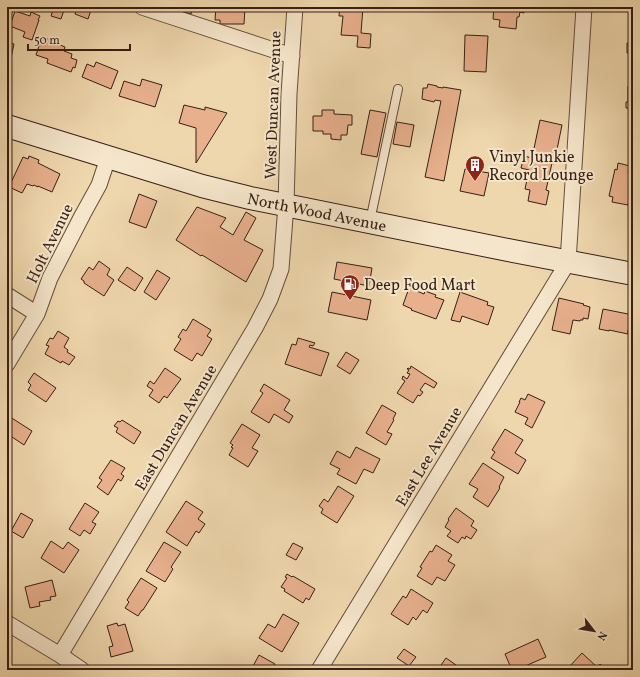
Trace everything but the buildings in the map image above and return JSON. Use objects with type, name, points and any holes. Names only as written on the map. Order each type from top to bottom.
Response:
[{"type":"main road","name":"North Wood Avenue","points":[[7,126],[202,186],[250,198],[633,274]]},
{"type":"street","points":[[142,7],[292,56]]},
{"type":"street","name":"West Duncan Avenue","points":[[286,205],[289,94],[295,7]]},
{"type":"street","points":[[568,262],[584,7]]},
{"type":"street","name":"Holt Avenue","points":[[7,364],[37,314],[50,278],[99,185],[108,158]]},
{"type":"street","name":"East Duncan Avenue","points":[[60,655],[255,328],[270,299],[281,268],[286,205]]},
{"type":"street","name":"East Lee Avenue","points":[[318,670],[568,262]]},
{"type":"street","points":[[7,295],[37,314]]},
{"type":"street","points":[[7,623],[82,670]]},
{"type":"lane","points":[[370,222],[398,89]]},
{"type":"place","name":"Vinyl Junkie Record Lounge","points":[[475,182]]},
{"type":"place","name":"Deep Food Mart","points":[[350,301]]}]
